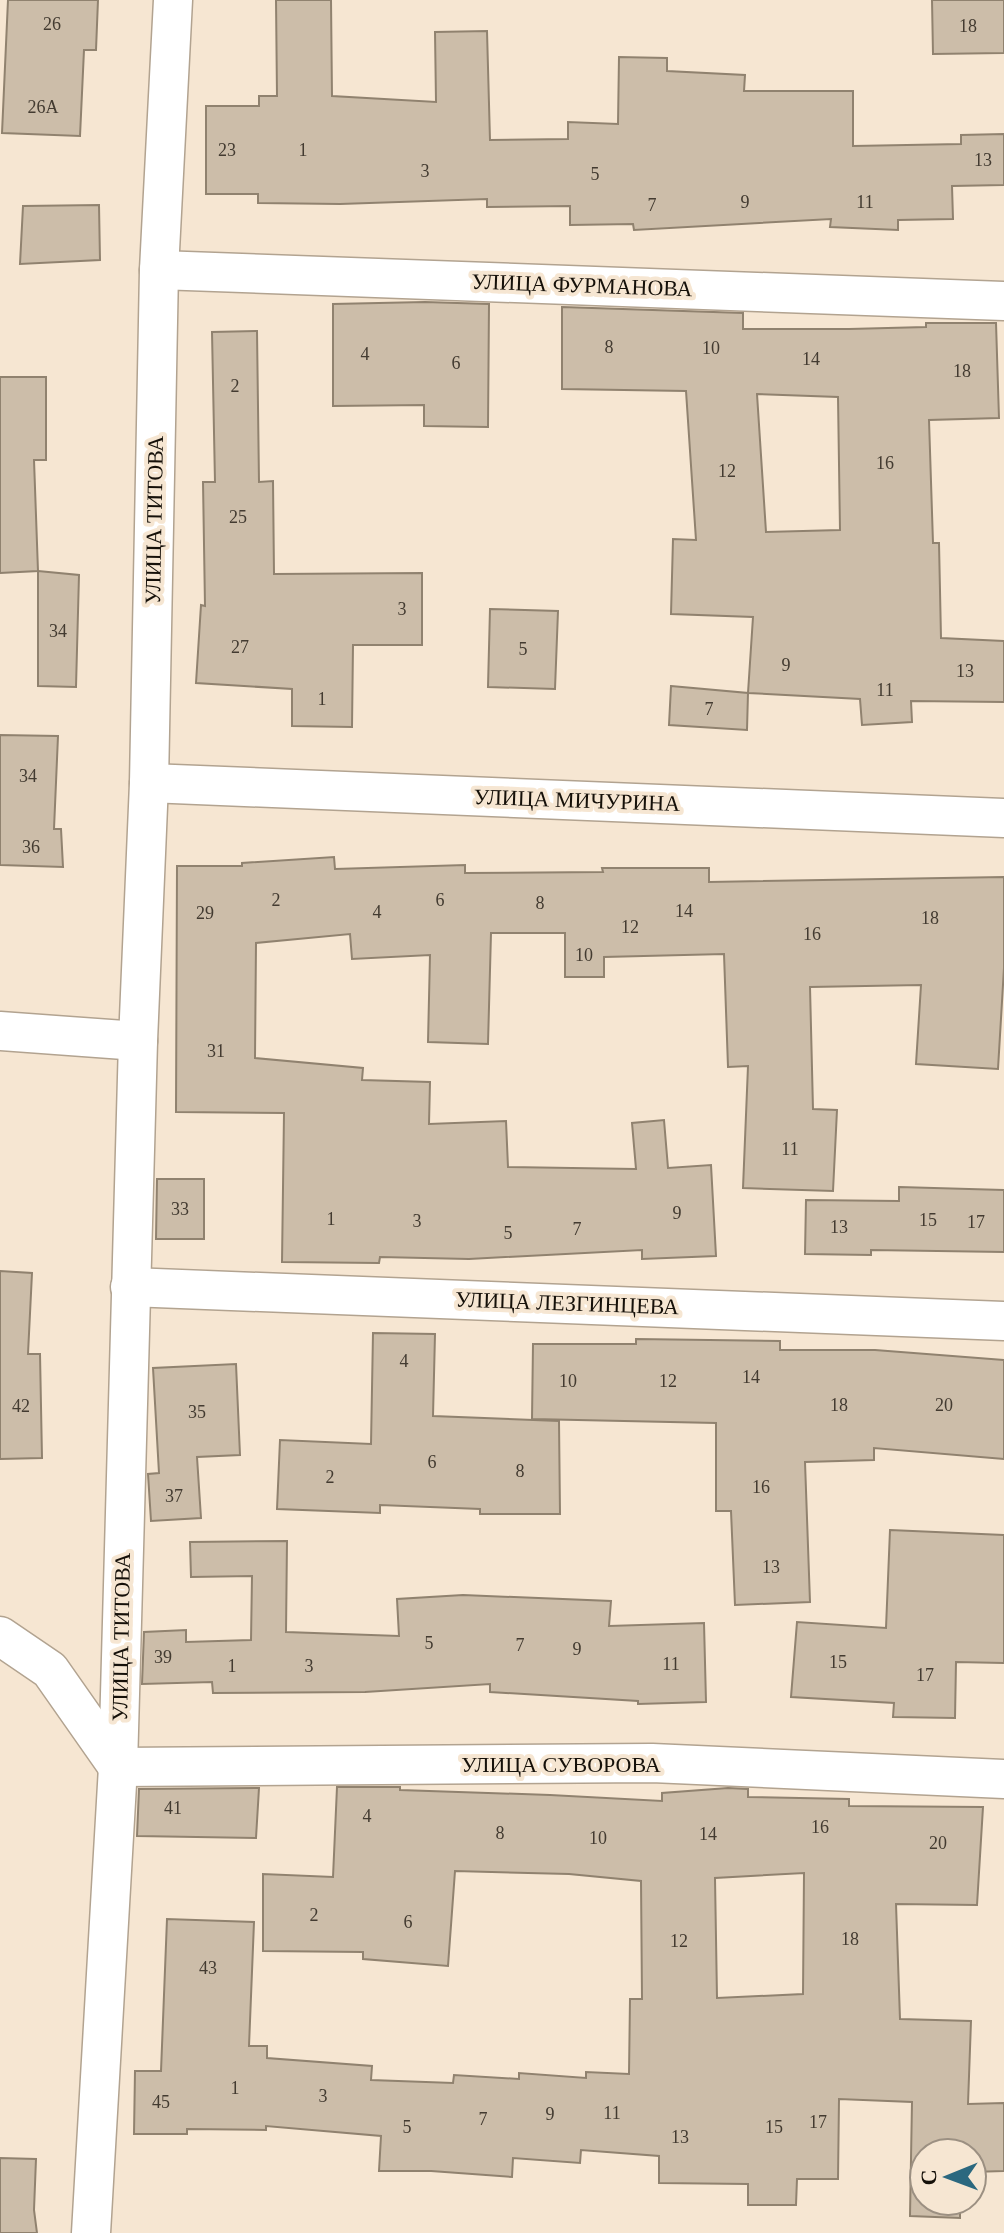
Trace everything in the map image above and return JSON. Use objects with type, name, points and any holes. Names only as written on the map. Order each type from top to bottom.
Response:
[{"type":"street","name":"УЛИЦА ТИТОВА","points":[[91,2233],[118,1767],[130,1287],[149,783],[159,270],[173,0]]},
{"type":"street","name":"УЛИЦА ФУРМАНОВА","points":[[159,270],[1004,301]]},
{"type":"street","name":"УЛИЦА МИЧУРИНА","points":[[149,783],[1004,818]]},
{"type":"street","points":[[0,1031],[138,1041]]},
{"type":"street","name":"УЛИЦА ЛЕЗГИНЦЕВА","points":[[130,1287],[1004,1321]]},
{"type":"street","points":[[0,1636],[50,1670],[118,1767]]},
{"type":"street","name":"УЛИЦА СУВОРОВА","points":[[118,1767],[652,1763],[1004,1779]]},
{"type":"building","points":[[8,0],[98,0],[96,50],[84,50],[80,136],[2,133]]},
{"type":"building","points":[[276,0],[331,0],[332,96],[436,102],[435,32],[487,31],[490,140],[568,139],[568,122],[618,124],[619,57],[667,58],[667,71],[745,75],[744,91],[853,91],[853,146],[961,144],[961,135],[1004,134],[1004,185],[952,186],[953,219],[898,220],[898,230],[830,227],[831,219],[634,230],[633,224],[570,225],[570,206],[487,207],[487,199],[340,204],[258,203],[258,194],[206,194],[206,106],[259,106],[259,96],[277,96]]},
{"type":"building","points":[[932,0],[1004,0],[1004,53],[933,54]]},
{"type":"building","points":[[99,205],[100,260],[20,264],[23,206]]},
{"type":"building","points":[[333,304],[489,304],[488,427],[424,426],[424,405],[333,406]]},
{"type":"building","points":[[562,307],[743,313],[743,329],[849,329],[926,327],[926,323],[996,323],[999,418],[929,420],[933,543],[939,543],[941,638],[1004,641],[1004,702],[911,701],[912,722],[862,725],[860,699],[748,693],[753,617],[671,614],[673,539],[696,540],[686,391],[562,389]],"holes":[[[757,394],[838,397],[840,530],[766,532]]]},
{"type":"building","points":[[257,331],[259,482],[273,481],[274,574],[422,573],[422,645],[353,645],[352,727],[292,726],[292,689],[196,683],[201,605],[205,606],[203,482],[215,482],[212,332]]},
{"type":"building","points":[[0,377],[46,377],[46,460],[34,460],[38,571],[0,573]]},
{"type":"building","points":[[38,571],[79,575],[76,687],[38,686]]},
{"type":"building","points":[[490,609],[558,611],[555,689],[488,687]]},
{"type":"building","points":[[671,686],[748,693],[747,730],[669,725]]},
{"type":"building","points":[[0,735],[58,736],[54,829],[61,829],[63,867],[0,865]]},
{"type":"building","points":[[334,857],[335,869],[465,865],[465,873],[709,868],[709,882],[1004,877],[1004,968],[998,1069],[916,1064],[921,985],[810,987],[813,1109],[837,1110],[833,1191],[743,1188],[748,1066],[728,1067],[724,954],[604,957],[604,977],[565,977],[565,933],[491,933],[488,1044],[428,1042],[430,955],[352,959],[350,934],[256,943],[255,1058],[363,1068],[362,1080],[430,1082],[429,1124],[506,1121],[508,1167],[636,1169],[632,1123],[664,1120],[668,1168],[711,1165],[716,1256],[642,1259],[642,1250],[469,1259],[380,1257],[379,1263],[282,1262],[284,1113],[176,1112],[177,866],[242,866],[242,863]]},
{"type":"building","points":[[157,1179],[204,1179],[204,1239],[156,1239]]},
{"type":"building","points":[[899,1187],[1004,1190],[1004,1252],[871,1250],[871,1255],[805,1254],[806,1200],[899,1201]]},
{"type":"building","points":[[0,1271],[32,1273],[28,1354],[40,1354],[42,1458],[0,1459]]},
{"type":"building","points":[[373,1333],[435,1334],[433,1416],[559,1421],[560,1514],[480,1514],[480,1509],[380,1505],[380,1513],[277,1509],[280,1440],[371,1444]]},
{"type":"building","points":[[636,1339],[780,1341],[780,1350],[875,1350],[1004,1360],[1004,1459],[874,1448],[874,1460],[805,1462],[810,1602],[735,1605],[731,1511],[716,1511],[716,1423],[532,1419],[533,1344],[636,1344]]},
{"type":"building","points":[[236,1364],[240,1455],[197,1457],[201,1518],[151,1521],[148,1474],[159,1473],[153,1368]]},
{"type":"building","points":[[890,1530],[1004,1535],[1004,1663],[956,1662],[955,1718],[893,1717],[894,1703],[791,1697],[797,1622],[886,1628]]},
{"type":"building","points":[[287,1541],[286,1632],[399,1636],[397,1599],[463,1595],[611,1601],[609,1626],[704,1623],[706,1702],[638,1704],[638,1701],[490,1692],[490,1684],[365,1692],[213,1693],[212,1682],[142,1684],[144,1632],[186,1630],[186,1642],[251,1640],[252,1576],[191,1577],[190,1542]]},
{"type":"building","points":[[337,1787],[400,1787],[400,1790],[662,1801],[662,1793],[728,1788],[748,1789],[748,1797],[849,1799],[849,1806],[983,1807],[977,1905],[896,1904],[900,2019],[971,2021],[968,2104],[1004,2103],[1004,2171],[988,2172],[988,2137],[911,2137],[912,2102],[839,2099],[838,2179],[797,2179],[796,2205],[748,2205],[748,2184],[659,2183],[659,2156],[581,2150],[580,2163],[513,2158],[512,2177],[379,2171],[381,2136],[266,2126],[266,2130],[187,2129],[187,2134],[134,2134],[135,2071],[161,2071],[167,1919],[254,1922],[249,2046],[267,2046],[267,2058],[372,2066],[371,2080],[453,2083],[454,2075],[519,2079],[519,2073],[586,2078],[586,2072],[629,2074],[630,1999],[642,1999],[641,1881],[569,1874],[455,1871],[448,1966],[363,1959],[363,1952],[263,1951],[263,1874],[333,1877]],"holes":[[[804,1873],[803,1994],[717,1998],[715,1878]]]},
{"type":"building","points":[[259,1788],[256,1838],[137,1836],[139,1789]]},
{"type":"building","points":[[0,2158],[36,2159],[34,2210],[37,2233],[0,2233]]}]
